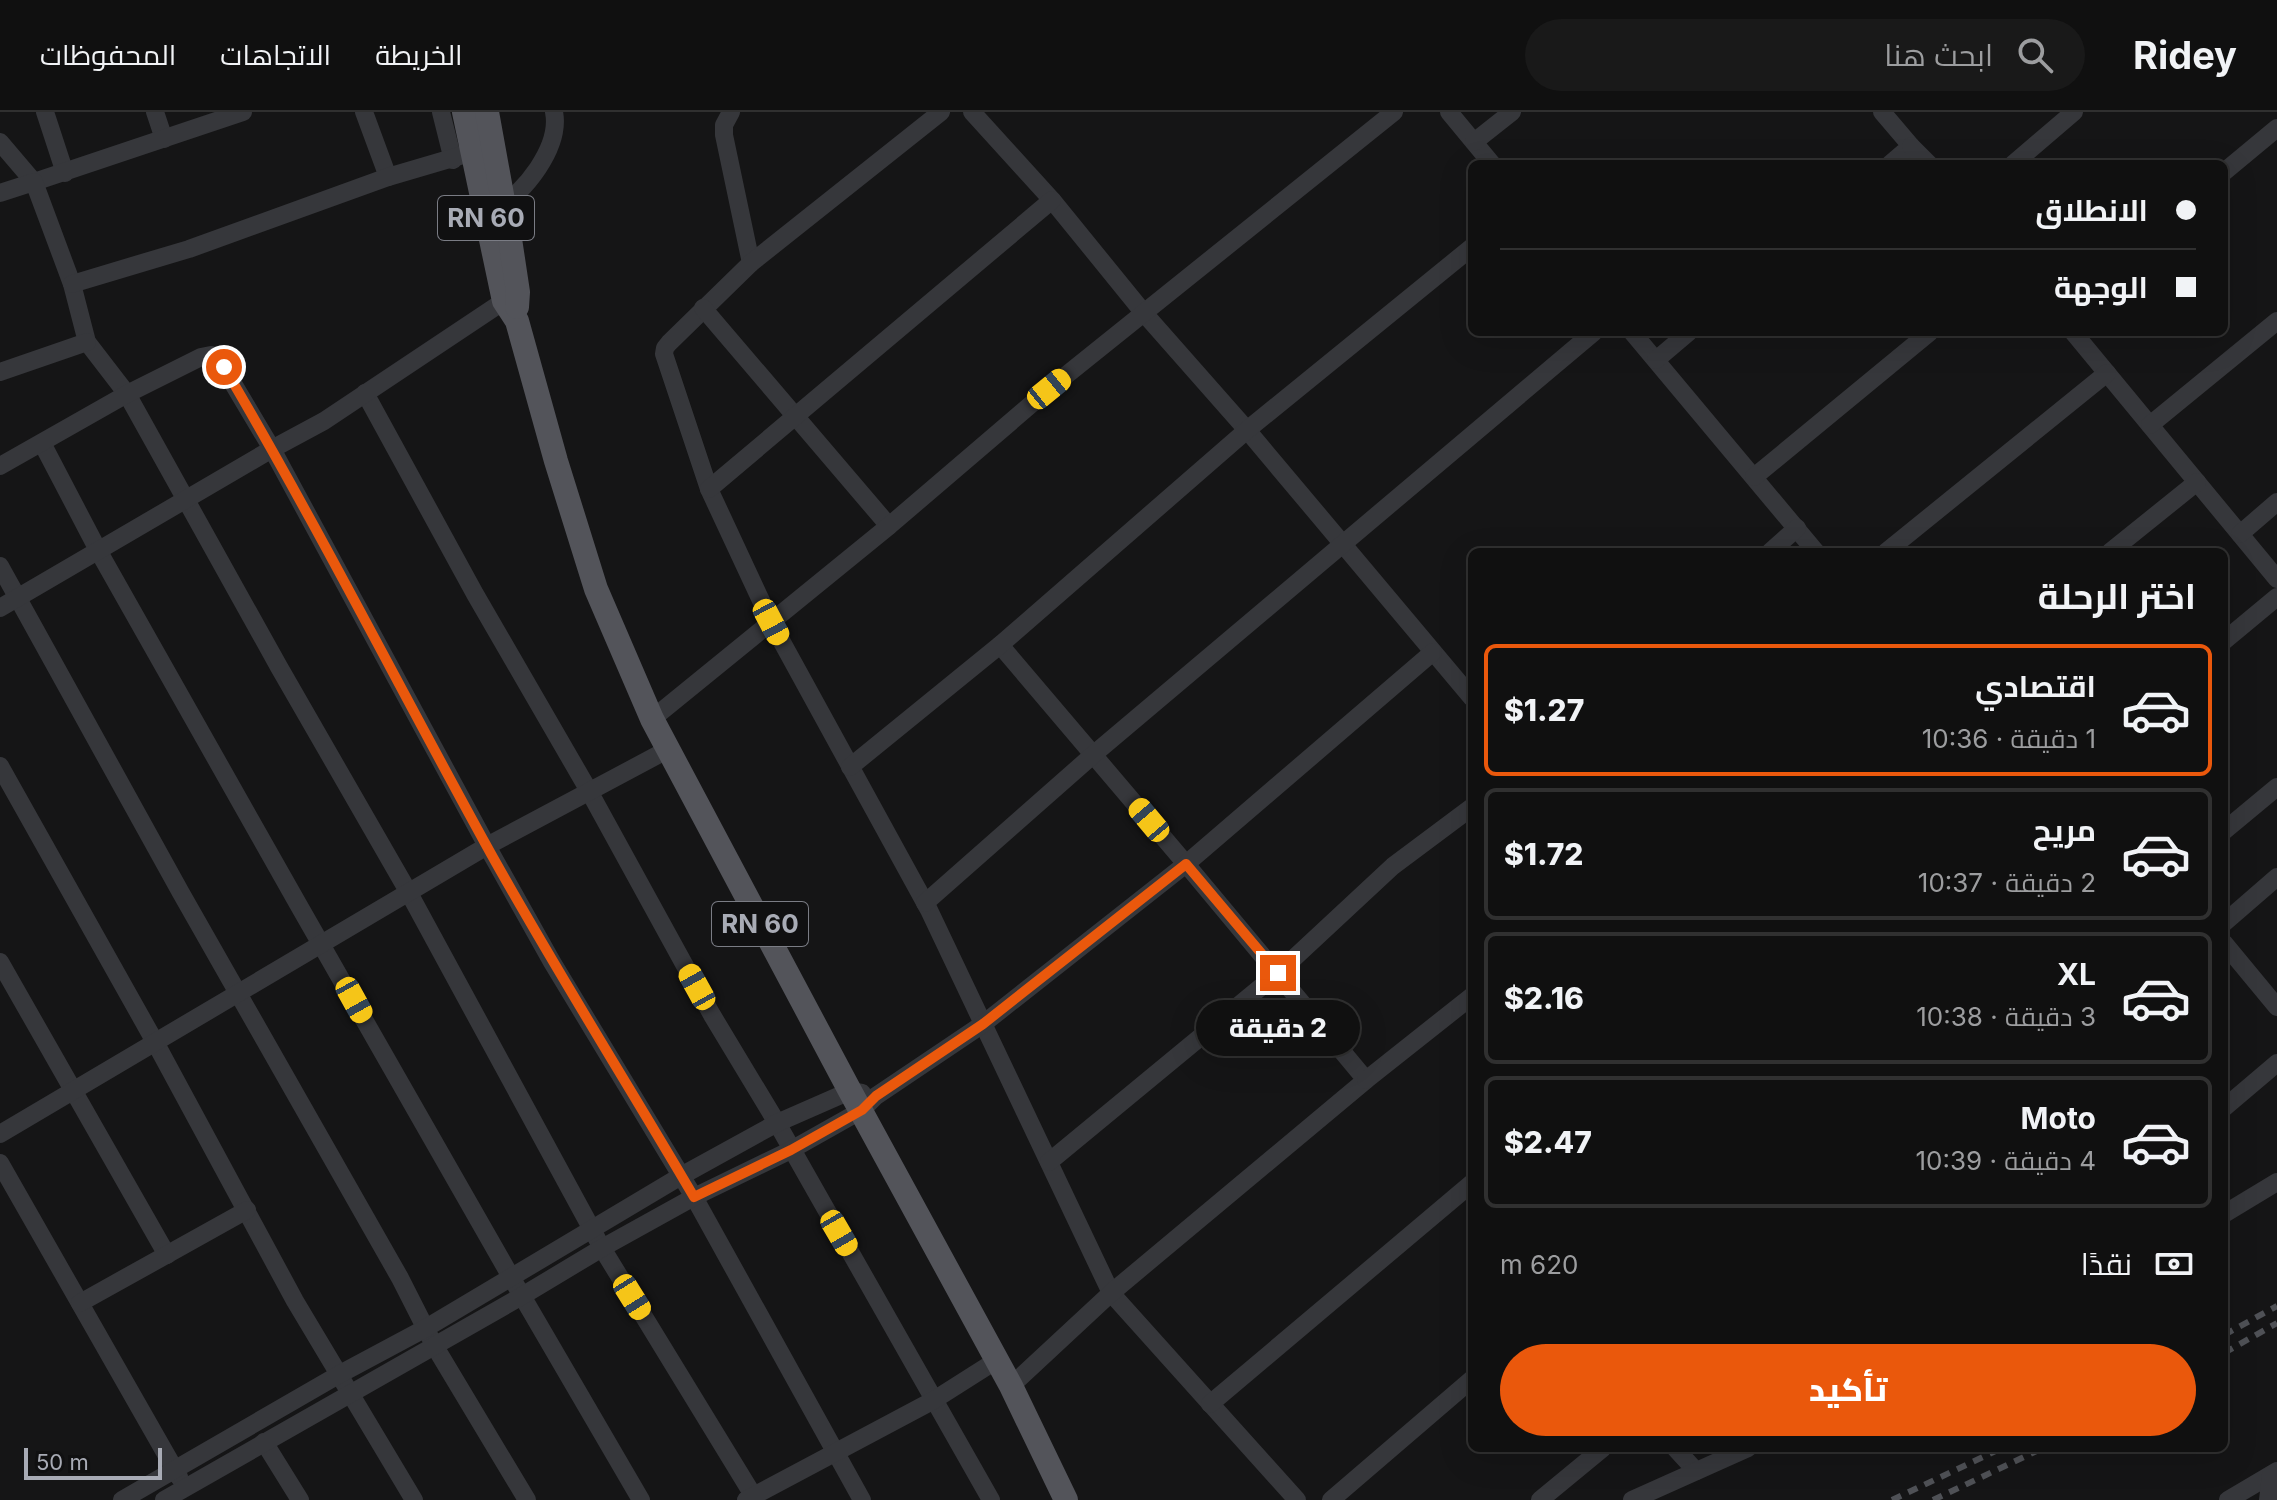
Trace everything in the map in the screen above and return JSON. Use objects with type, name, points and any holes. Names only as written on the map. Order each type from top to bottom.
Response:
[{"type":"main road","name":"RN 60","points":[[464,112],[463,156],[494,210],[518,292],[517,321]]},
{"type":"main road","name":"RN 60","points":[[487,112],[504,301],[517,321],[596,589],[667,750],[863,1099],[1011,1386],[1066,1500]]},
{"type":"street","points":[[45,112],[65,173]]},
{"type":"street","points":[[155,112],[164,139]]},
{"type":"street","points":[[0,193],[243,112]]},
{"type":"street","points":[[364,112],[388,177]]},
{"type":"street","points":[[72,284],[189,249],[388,177],[463,156],[441,112]]},
{"type":"street","points":[[494,210],[531,180],[550,144],[554,112]]},
{"type":"street","points":[[731,112],[724,125],[724,135],[751,263]]},
{"type":"street","points":[[941,112],[751,263],[669,343],[664,354],[709,489],[771,622],[925,903],[1111,1293],[1297,1500]]},
{"type":"street","points":[[972,112],[1052,200],[1143,312],[1247,430],[1468,693]]},
{"type":"street","points":[[652,719],[889,526],[1143,312],[1394,112]]},
{"type":"street","points":[[1449,112],[1489,160]]},
{"type":"street","points":[[1474,142],[1512,112]]},
{"type":"street","points":[[1882,112],[1925,160]]},
{"type":"street","points":[[2018,160],[2074,112]]},
{"type":"street","points":[[2228,169],[2277,128]]},
{"type":"street","points":[[0,142],[34,182],[72,284],[87,342],[127,394],[409,893],[602,1248],[752,1499],[934,1400],[997,1360]]},
{"type":"street","points":[[1895,160],[1911,146]]},
{"type":"street","points":[[709,489],[1052,200]]},
{"type":"street","points":[[850,767],[1000,645],[1247,430],[1468,250]]},
{"type":"street","points":[[0,608],[324,421],[504,301]]},
{"type":"street","points":[[703,308],[889,526]]},
{"type":"street","points":[[2150,425],[2277,321]]},
{"type":"street","points":[[925,903],[1094,754],[1589,336]]},
{"type":"street","points":[[1635,336],[1813,548]]},
{"type":"street","points":[[1656,360],[1684,336]]},
{"type":"street","points":[[1754,477],[1925,336]]},
{"type":"street","points":[[2076,336],[2277,579]]},
{"type":"street","points":[[0,372],[87,342]]},
{"type":"street","points":[[0,466],[127,394],[207,354],[224,367],[272,449],[552,962],[694,1197],[862,1500]]},
{"type":"street","points":[[1891,548],[2107,373]]},
{"type":"street","points":[[365,393],[712,1015],[777,1123],[991,1500]]},
{"type":"street","points":[[42,443],[99,552],[641,1500]]},
{"type":"street","points":[[2115,548],[2197,482]]},
{"type":"street","points":[[2240,534],[2277,502]]},
{"type":"street","points":[[1774,548],[1797,528]]},
{"type":"street","points":[[0,566],[430,1337],[527,1500]]},
{"type":"street","points":[[2228,638],[2277,597]]},
{"type":"street","points":[[1000,645],[1366,1080]]},
{"type":"street","points":[[122,1500],[340,1374],[522,1296],[694,1197],[791,1150],[863,1099],[983,1024],[1186,864],[1433,652]]},
{"type":"street","points":[[0,1134],[487,846],[667,750]]},
{"type":"street","points":[[0,766],[155,1042],[295,1301],[414,1500]]},
{"type":"street","points":[[2228,828],[2277,787]]},
{"type":"street","points":[[1049,1162],[1278,973],[1393,866],[1468,810]]},
{"type":"street","points":[[2228,920],[2277,877]]},
{"type":"street","points":[[2228,948],[2277,1007]]},
{"type":"street","points":[[0,962],[167,1255]]},
{"type":"street","points":[[1011,1386],[1111,1293],[1366,1080],[1468,999]]},
{"type":"street","points":[[2228,1105],[2277,1063]]},
{"type":"street","points":[[164,1500],[349,1393],[511,1277],[681,1176],[777,1123],[863,1099]]},
{"type":"street","points":[[0,1163],[186,1487]]},
{"type":"street","points":[[2228,1212],[2277,1182]]},
{"type":"street","points":[[1210,1404],[1466,1189]]},
{"type":"street","points":[[80,1303],[247,1210]]},
{"type":"street","points":[[1331,1500],[1468,1382]]},
{"type":"street","points":[[264,1442],[300,1500]]},
{"type":"street","points":[[1540,1500],[1598,1452]]},
{"type":"street","points":[[1679,1452],[1696,1471]]},
{"type":"street","points":[[1632,1500],[1739,1452]]},
{"type":"street","points":[[2228,1500],[2274,1473]]},
{"type":"street","points":[[2268,1500],[2274,1473]]},
{"type":"railway","points":[[2228,1333],[2277,1306]]},
{"type":"railway","points":[[2228,1351],[2277,1323]]},
{"type":"railway","points":[[1892,1500],[1994,1452]]},
{"type":"railway","points":[[1933,1500],[2035,1452]]},
{"type":"route","points":[[224,367],[272,449],[552,962],[694,1197],[791,1150],[862,1110],[876,1096],[983,1024],[1186,864],[1278,973]]}]
